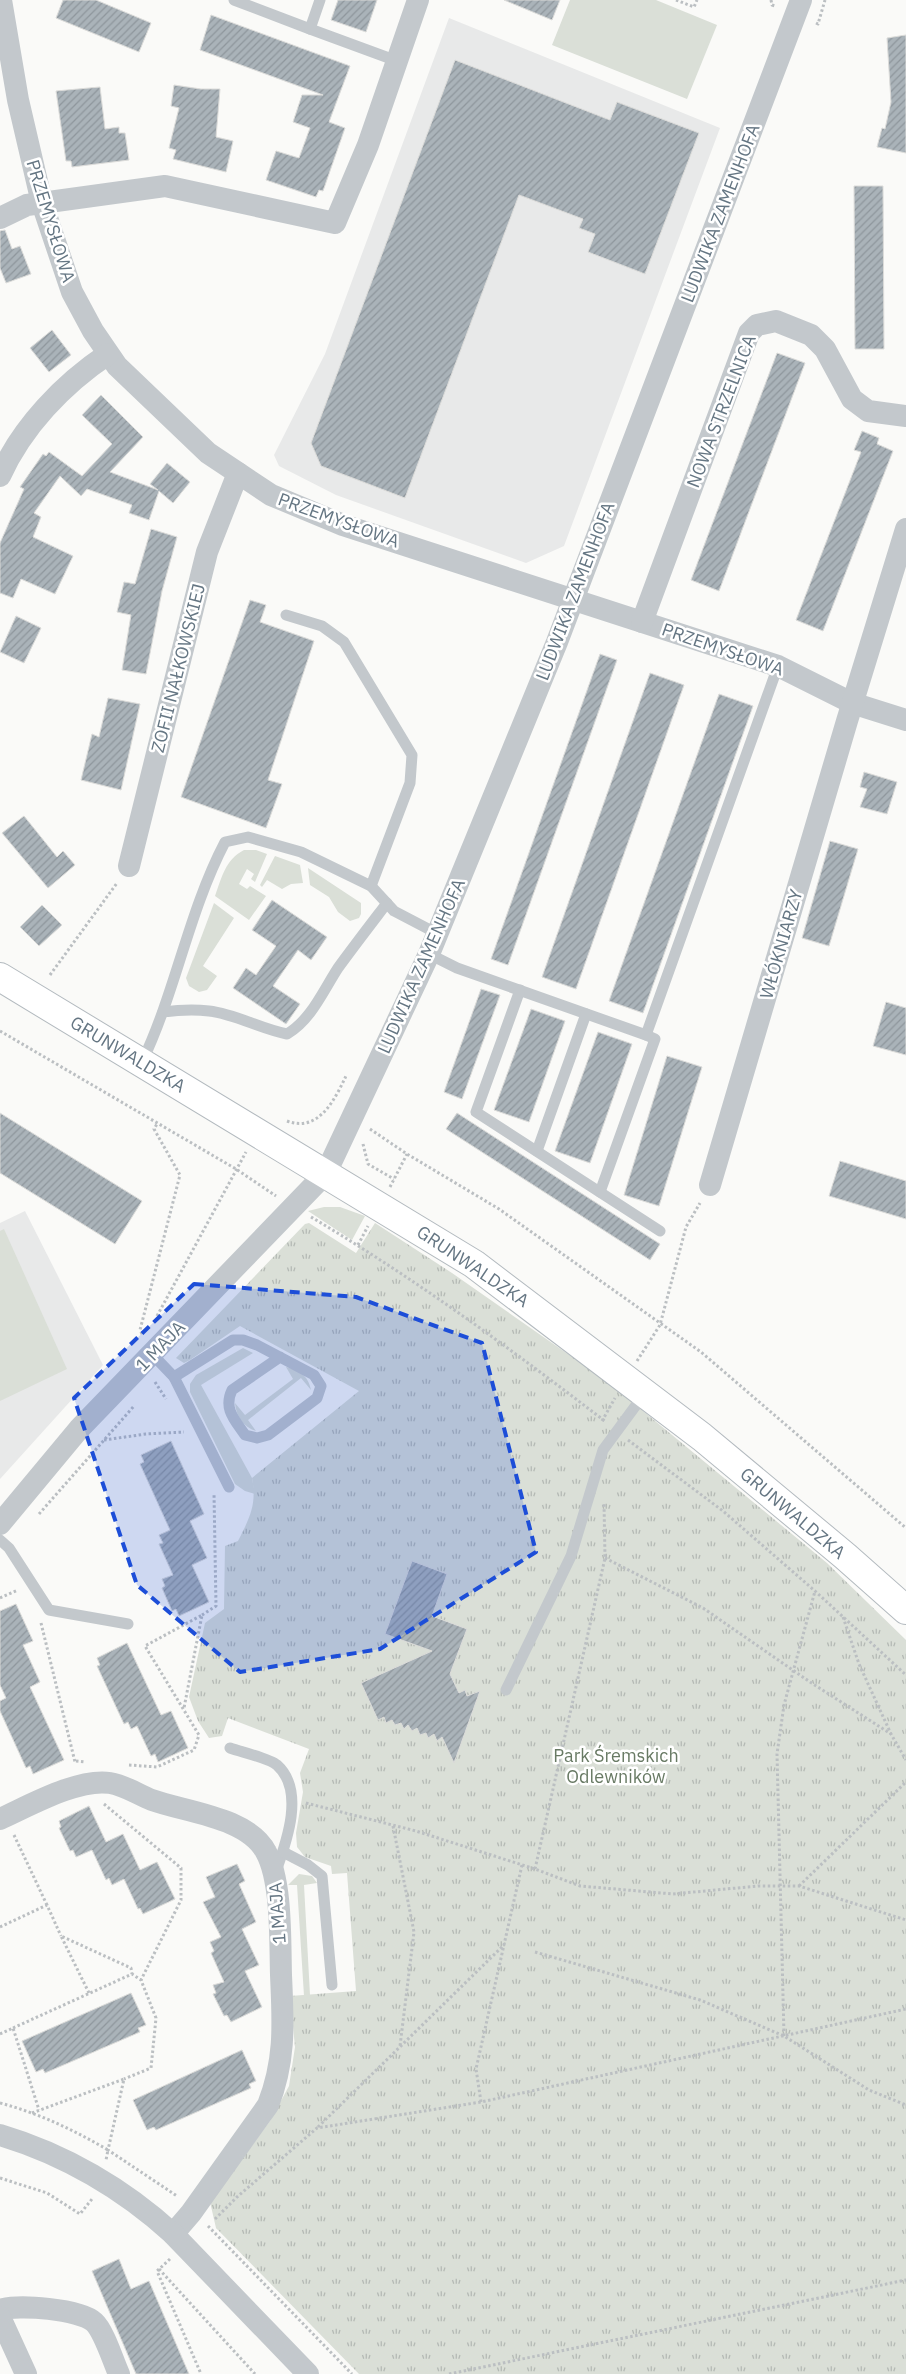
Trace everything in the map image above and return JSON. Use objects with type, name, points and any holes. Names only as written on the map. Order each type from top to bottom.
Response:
[{"type":"main road","name":"GRUNWALDZKA","points":[[0,977],[474,1264],[742,1470],[906,1610]]},
{"type":"street","name":"PRZEMYSŁOWA","points":[[1,0],[18,100],[42,204],[72,292],[108,354],[172,421],[208,453],[271,494],[343,525],[778,666],[852,703],[906,720]]},
{"type":"street","points":[[0,218],[27,205],[165,186],[335,223],[368,145],[418,0]]},
{"type":"street","name":"LUDWIKA ZAMENHOFA","points":[[326,1173],[438,934],[573,600],[801,0]]},
{"type":"street","name":"NOWA STRZELNICA","points":[[642,622],[748,333],[757,325],[776,321],[811,335],[825,349],[852,399],[868,411],[906,416]]},
{"type":"street","points":[[0,476],[32,424],[87,368],[108,354]]},
{"type":"street","name":"ZOFII NAŁKOWSKIEJ","points":[[129,866],[207,552],[238,473]]},
{"type":"street","points":[[852,703],[906,529]]},
{"type":"street","name":"WŁÓKNIARZY","points":[[710,1184],[852,703]]},
{"type":"street","name":"1 MAJA","points":[[0,1524],[144,1347],[294,1207],[326,1173]]},
{"type":"street","name":"1 MAJA","points":[[7,1825],[70,1787],[110,1783],[153,1800],[216,1817],[245,1830],[266,1850],[275,1875],[284,2042],[276,2084],[268,2105],[192,2213],[173,2234]]},
{"type":"street","points":[[0,2135],[51,2154],[89,2173],[135,2202],[173,2234],[308,2374]]},
{"type":"street","points":[[0,2310],[24,2308],[72,2313],[88,2318],[98,2327],[119,2374]]},
{"type":"street","points":[[0,2317],[26,2374]]},
{"type":"lane","points":[[234,0],[397,61]]},
{"type":"lane","points":[[310,29],[320,0]]},
{"type":"lane","points":[[286,615],[322,626],[344,642],[412,754],[410,783],[371,886]]},
{"type":"lane","points":[[646,1035],[778,666]]},
{"type":"lane","points":[[142,1062],[158,1028],[207,876],[225,842],[248,837],[276,844],[316,859],[371,886],[394,911],[438,934]]},
{"type":"lane","points":[[163,1012],[185,1010],[211,1011],[271,1031],[287,1034],[297,1028],[313,1008],[337,970],[387,903]]},
{"type":"lane","points":[[429,954],[457,968],[655,1038],[600,1192]]},
{"type":"lane","points":[[520,990],[476,1112],[660,1231]]},
{"type":"lane","points":[[537,1151],[586,1014]]},
{"type":"lane","points":[[174,1376],[233,1340],[243,1340],[280,1357],[314,1375],[321,1386],[317,1398],[268,1435],[257,1438],[245,1435],[228,1409],[228,1399],[232,1390],[280,1357]]},
{"type":"lane","points":[[144,1347],[174,1376],[229,1487]]},
{"type":"lane","points":[[506,1690],[571,1556],[603,1450],[617,1431],[635,1386]]},
{"type":"lane","points":[[0,1540],[10,1548],[49,1610],[128,1624]]},
{"type":"lane","points":[[230,1748],[276,1764],[290,1784],[293,1801],[283,1852],[275,1875]]},
{"type":"lane","points":[[283,1852],[308,1865],[322,1876],[332,1985]]},
{"type":"path","points":[[676,0],[694,7],[697,0]]},
{"type":"path","points":[[771,0],[772,5],[775,6]]},
{"type":"path","points":[[816,23],[818,24],[824,0]]},
{"type":"path","points":[[50,974],[82,927],[129,866]]},
{"type":"path","points":[[0,1031],[236,1169],[294,1207],[358,1245],[510,1350],[723,1511],[815,1591],[906,1675]]},
{"type":"path","points":[[283,1120],[304,1123],[316,1119],[332,1102],[350,1068]]},
{"type":"path","points":[[332,1102],[407,1154],[499,1209],[660,1325],[701,1352],[906,1528]]},
{"type":"path","points":[[144,1347],[140,1330],[180,1175],[154,1129],[158,1124]]},
{"type":"path","points":[[154,1322],[236,1169]]},
{"type":"path","points":[[603,1450],[602,1420],[635,1386],[660,1325],[686,1228],[710,1184]]},
{"type":"path","points":[[142,1334],[148,1328]]},
{"type":"path","points":[[102,1440],[146,1434],[185,1432],[190,1440]]},
{"type":"path","points":[[121,1764],[158,1767],[194,1750],[199,1735],[145,1646],[216,1606],[214,1488]]},
{"type":"path","points":[[535,1869],[605,1558],[604,1499]]},
{"type":"path","points":[[605,1558],[703,1608],[891,1734]]},
{"type":"path","points":[[784,2036],[777,1754],[784,1705],[815,1591]]},
{"type":"path","points":[[184,1708],[202,1614]]},
{"type":"path","points":[[39,1617],[76,1761]]},
{"type":"path","points":[[843,1617],[859,1664],[891,1734],[906,1760]]},
{"type":"path","points":[[69,1767],[76,1761],[94,1762]]},
{"type":"path","points":[[799,1886],[906,1782]]},
{"type":"path","points":[[100,1800],[181,1868],[181,1900],[141,1980]]},
{"type":"path","points":[[293,1801],[393,1825],[535,1869],[580,1886],[674,1894],[799,1886],[906,1920]]},
{"type":"path","points":[[7,1825],[89,1993]]},
{"type":"path","points":[[393,1825],[414,1932],[400,2047]]},
{"type":"path","points":[[481,2102],[476,2069],[522,1865]]},
{"type":"path","points":[[0,1927],[46,1905]]},
{"type":"path","points":[[32,2113],[152,2068],[156,2018],[141,1980],[132,1974],[131,1968],[61,1936]]},
{"type":"path","points":[[202,2231],[237,2197],[317,2128],[504,1945]]},
{"type":"path","points":[[535,1952],[700,2000],[784,2036],[869,2090],[906,2105]]},
{"type":"path","points":[[0,2034],[132,1974]]},
{"type":"path","points":[[317,2128],[481,2102],[906,2009]]},
{"type":"path","points":[[13,2028],[39,2110]]},
{"type":"path","points":[[106,2165],[124,2078]]},
{"type":"path","points":[[0,2103],[32,2113],[77,2133],[156,2180],[181,2199]]},
{"type":"path","points":[[0,2178],[47,2193],[80,2214],[96,2192]]},
{"type":"path","points":[[203,2224],[208,2226],[240,2258],[352,2374]]},
{"type":"path","points":[[236,2262],[240,2258]]},
{"type":"path","points":[[201,2374],[157,2271],[161,2268],[255,2374]]},
{"type":"path","points":[[449,2374],[906,2280]]},
{"type":"highlighted area","points":[[194,1284],[356,1297],[482,1343],[536,1552],[380,1649],[240,1672],[137,1585],[74,1398]]},
{"type":"shaded area","points":[[449,18],[720,128],[564,546],[526,563],[336,495],[279,466],[274,455],[325,354]]},
{"type":"shaded area","points":[[25,1211],[103,1365],[0,1479],[0,1223]]},
{"type":"green space","points":[[570,0],[656,0],[717,25],[687,99],[552,45]]},
{"type":"green space","points":[[244,850],[256,850],[267,854],[255,882],[251,879],[254,874],[247,869],[239,884],[247,889],[250,886],[266,896],[249,920],[215,896],[228,864]]},
{"type":"green space","points":[[275,856],[300,865],[303,883],[291,884],[282,889],[267,880],[262,887],[260,885]]},
{"type":"green space","points":[[308,868],[361,903],[359,918],[350,921],[338,912],[329,897],[310,885]]},
{"type":"green space","points":[[214,903],[234,918],[203,966],[217,976],[207,990],[199,992],[189,986],[186,978]]},
{"type":"green space","points":[[324,1207],[340,1207],[365,1216],[352,1240],[308,1211]]},
{"type":"green space","name":"Park Śremskich Odlewników","points":[[309,1223],[356,1253],[375,1223],[452,1273],[608,1382],[827,1563],[906,1640],[906,2374],[359,2374],[216,2228],[210,2202],[270,2121],[289,2086],[295,2047],[290,1996],[356,1991],[347,1873],[332,1874],[331,1866],[305,1857],[297,1847],[296,1833],[303,1792],[300,1773],[309,1749],[228,1718],[222,1736],[209,1738],[198,1721],[189,1697],[205,1623],[224,1609],[225,1546],[238,1541],[249,1518],[254,1496],[252,1478],[359,1391],[240,1326],[184,1363],[176,1358],[305,1224]]},
{"type":"green space","points":[[4,1229],[67,1369],[0,1401],[0,1231]]},
{"type":"green space","points":[[243,1348],[253,1353],[201,1385],[252,1478],[255,1494],[245,1491],[235,1484],[190,1392],[190,1384],[196,1375]]},
{"type":"green space","points":[[286,1367],[302,1374],[308,1380],[311,1390],[301,1378],[248,1420],[256,1431],[247,1427],[239,1417],[235,1403],[245,1415],[293,1379]]},
{"type":"green space","points":[[299,1874],[312,1876],[317,1883],[304,1885],[310,1995],[304,1996],[297,1885],[288,1885]]},
{"type":"building","points":[[63,0],[96,0],[151,23],[139,52],[56,18]]},
{"type":"building","points":[[338,0],[377,0],[366,32],[331,20]]},
{"type":"building","points":[[504,0],[560,0],[552,20]]},
{"type":"building","points":[[211,15],[350,66],[329,122],[345,128],[323,191],[319,190],[316,197],[266,180],[276,151],[299,158],[310,128],[293,122],[302,95],[323,95],[200,50]]},
{"type":"building","points":[[906,35],[906,153],[877,147],[882,128],[885,129],[891,102],[887,38]]},
{"type":"building","points":[[455,60],[610,120],[617,102],[699,133],[645,274],[588,252],[595,234],[579,228],[583,219],[519,195],[405,498],[321,466],[311,443]]},
{"type":"building","points":[[174,85],[201,89],[220,89],[216,137],[233,141],[226,172],[173,159],[176,150],[169,148],[179,108],[171,106]]},
{"type":"building","points":[[100,87],[105,129],[119,127],[119,133],[125,133],[129,160],[72,167],[71,161],[66,161],[56,91]]},
{"type":"building","points":[[854,186],[883,186],[884,349],[855,349]]},
{"type":"building","points":[[5,230],[12,249],[20,246],[31,274],[6,283],[0,268],[0,231]]},
{"type":"building","points":[[52,330],[71,355],[49,372],[30,348]]},
{"type":"building","points":[[777,353],[805,363],[719,591],[691,580]]},
{"type":"building","points":[[101,395],[143,437],[110,472],[158,490],[150,484],[167,463],[190,482],[173,503],[159,491],[149,520],[129,513],[132,505],[87,489],[81,496],[60,476],[34,513],[41,517],[33,537],[73,556],[55,594],[21,579],[13,598],[0,593],[0,543],[24,489],[20,487],[43,454],[46,456],[49,452],[82,476],[112,444],[82,415]]},
{"type":"building","points":[[862,431],[879,438],[877,444],[893,451],[823,631],[796,620],[861,452],[854,450]]},
{"type":"building","points":[[151,529],[177,537],[162,591],[146,674],[122,670],[131,615],[117,612],[124,582],[135,584]]},
{"type":"building","points":[[250,600],[266,605],[260,622],[314,641],[268,780],[282,784],[266,828],[181,797]]},
{"type":"building","points":[[16,616],[41,628],[24,663],[0,652]]},
{"type":"building","points":[[600,654],[617,660],[508,965],[491,959]]},
{"type":"building","points":[[650,673],[684,685],[576,989],[542,977]]},
{"type":"building","points":[[719,694],[753,706],[643,1013],[609,1001]]},
{"type":"building","points":[[108,698],[140,704],[121,790],[81,780],[92,734],[99,737]]},
{"type":"building","points":[[864,772],[897,782],[887,814],[860,807],[867,789],[860,787]]},
{"type":"building","points":[[24,816],[57,857],[63,851],[75,865],[48,888],[2,833]]},
{"type":"building","points":[[830,841],[858,849],[829,946],[802,938]]},
{"type":"building","points":[[272,900],[327,937],[311,960],[298,950],[273,986],[300,1004],[286,1024],[233,988],[246,968],[256,975],[276,946],[252,930]]},
{"type":"building","points":[[42,905],[62,925],[39,946],[20,927]]},
{"type":"building","points":[[481,989],[500,995],[462,1099],[444,1092]]},
{"type":"building","points":[[886,1002],[906,1008],[906,1055],[873,1046]]},
{"type":"building","points":[[531,1009],[565,1021],[529,1122],[494,1110]]},
{"type":"building","points":[[598,1032],[632,1044],[590,1163],[555,1151]]},
{"type":"building","points":[[667,1056],[702,1067],[659,1206],[624,1195]]},
{"type":"building","points":[[0,1113],[142,1201],[115,1244],[0,1173]]},
{"type":"building","points":[[457,1113],[660,1244],[650,1260],[446,1129]]},
{"type":"building","points":[[840,1161],[906,1181],[906,1219],[829,1196]]},
{"type":"building","points":[[171,1441],[204,1514],[190,1521],[207,1558],[192,1565],[209,1602],[179,1616],[176,1609],[172,1611],[162,1588],[165,1586],[162,1579],[173,1575],[159,1544],[163,1543],[159,1535],[170,1530],[140,1464],[144,1462],[141,1455]]},
{"type":"building","points":[[412,1561],[447,1574],[432,1616],[467,1629],[450,1674],[459,1693],[465,1690],[467,1696],[480,1691],[454,1763],[442,1737],[437,1741],[434,1734],[428,1738],[426,1733],[420,1735],[417,1728],[412,1731],[408,1725],[404,1729],[401,1723],[395,1725],[392,1720],[386,1723],[384,1717],[378,1720],[361,1683],[432,1651],[385,1634]]},
{"type":"building","points":[[16,1604],[33,1641],[23,1645],[40,1682],[30,1687],[64,1760],[33,1774],[30,1766],[26,1768],[0,1711],[0,1701],[6,1698],[0,1685],[0,1611]]},
{"type":"building","points":[[127,1643],[161,1715],[171,1711],[188,1748],[158,1762],[155,1754],[151,1756],[137,1726],[131,1729],[128,1722],[124,1724],[97,1666],[100,1665],[97,1658]]},
{"type":"building","points":[[89,1806],[106,1842],[123,1834],[140,1870],[157,1862],[175,1899],[143,1914],[140,1908],[138,1909],[124,1879],[112,1885],[109,1878],[106,1880],[92,1850],[76,1857],[73,1850],[70,1851],[59,1828],[61,1827],[59,1821]]},
{"type":"building","points":[[237,1864],[245,1881],[239,1884],[256,1922],[242,1929],[259,1965],[245,1971],[262,2007],[231,2022],[227,2015],[224,2016],[213,1994],[216,1993],[213,1985],[224,1982],[211,1953],[214,1951],[210,1942],[221,1937],[203,1902],[215,1897],[206,1877]]},
{"type":"building","points":[[131,1993],[146,2025],[138,2028],[140,2032],[45,2073],[43,2069],[36,2072],[22,2041]]},
{"type":"building","points":[[242,2050],[256,2081],[249,2084],[251,2088],[156,2130],[154,2127],[147,2130],[133,2100]]},
{"type":"building","points":[[119,2259],[131,2289],[149,2281],[189,2374],[136,2374],[92,2271]]}]
